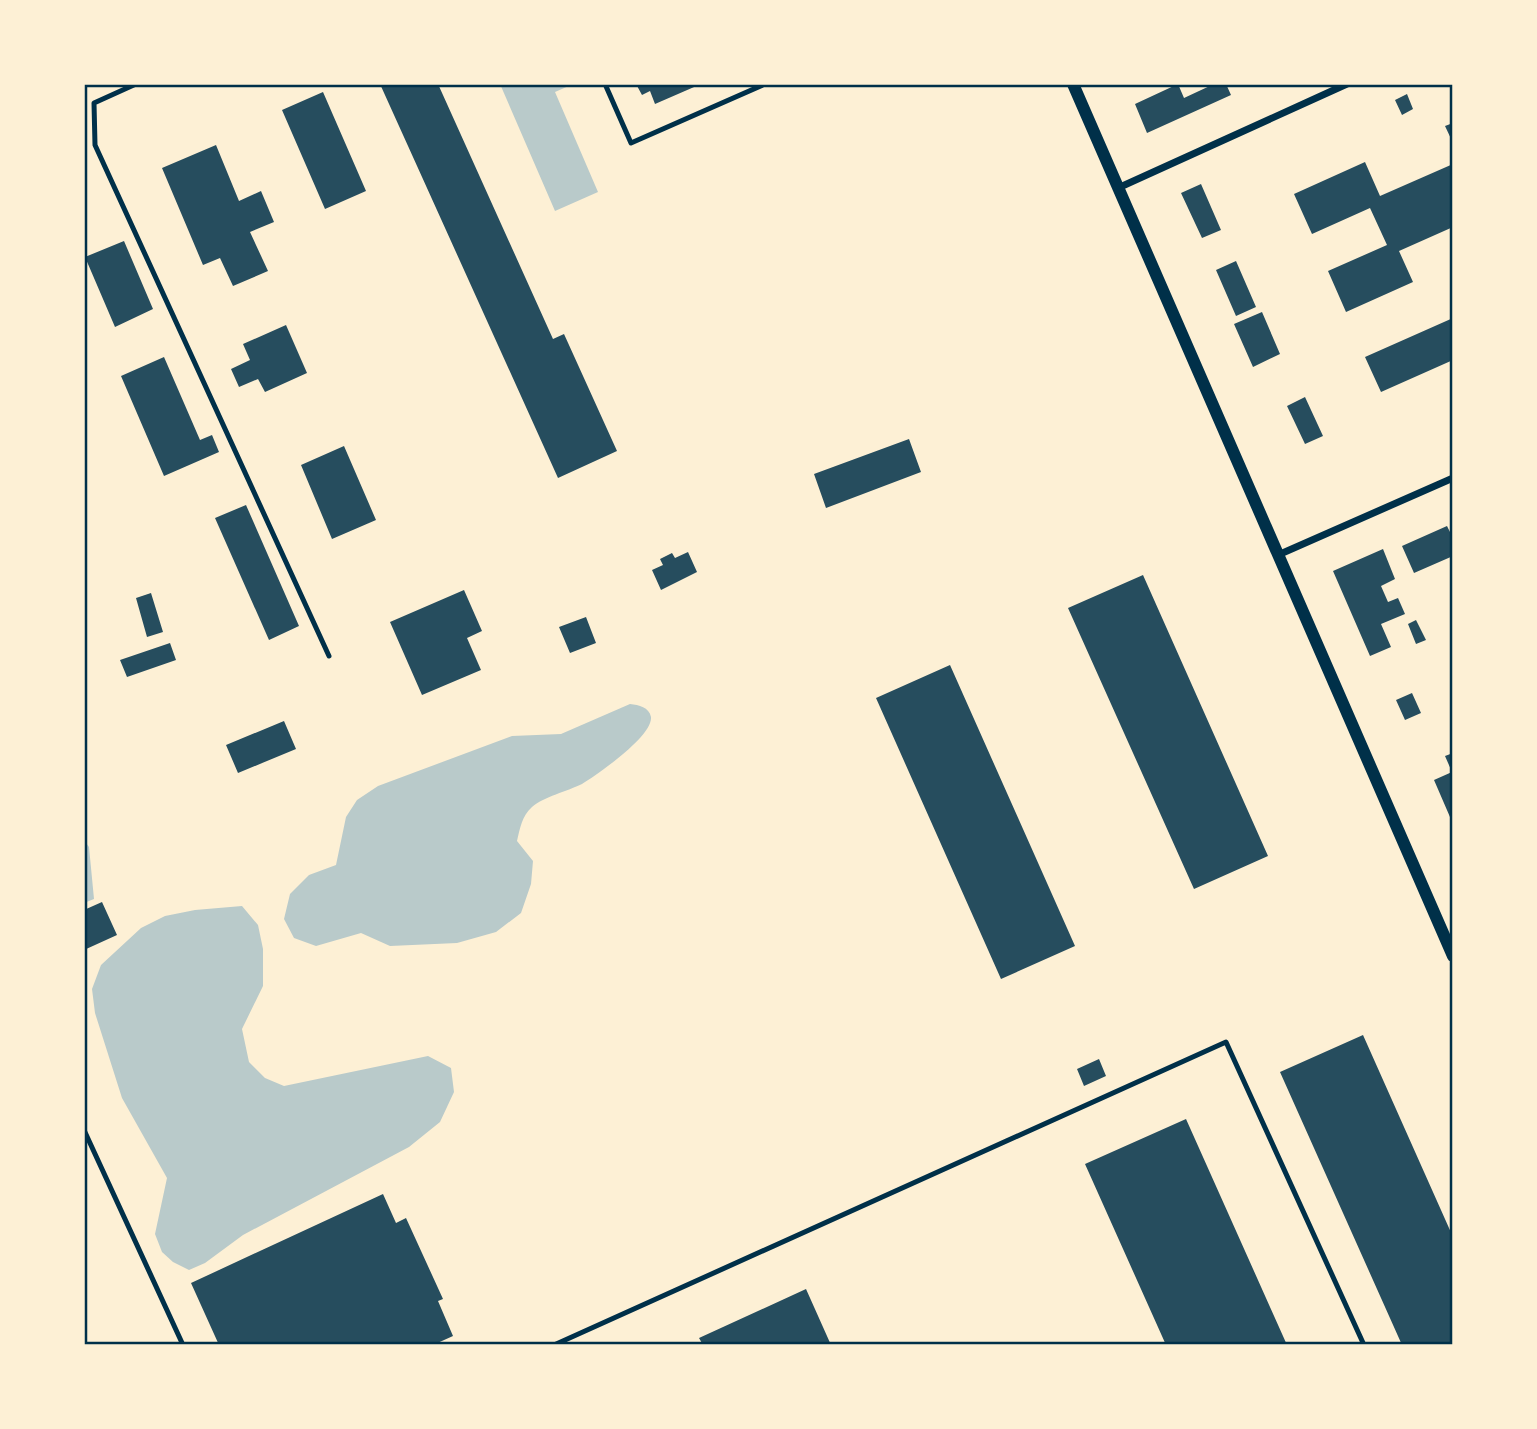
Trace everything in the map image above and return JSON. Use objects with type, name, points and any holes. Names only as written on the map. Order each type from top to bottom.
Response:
[{"type":"street","points":[[1073,84],[1453,956]]},
{"type":"street","points":[[1118,188],[1347,84]]},
{"type":"street","points":[[1278,555],[1453,478]]},
{"type":"lane","points":[[136,84],[94,103],[95,145],[329,656]]},
{"type":"lane","points":[[605,84],[631,143],[765,84]]},
{"type":"lane","points":[[746,84],[749,91]]},
{"type":"lane","points":[[554,1345],[1226,1042],[1364,1345]]},
{"type":"lane","points":[[84,1130],[183,1345]]},
{"type":"shaded area","points":[[500,84],[571,84],[555,92],[598,192],[555,211]]},
{"type":"shaded area","points":[[630,704],[646,709],[651,717],[649,725],[634,744],[582,784],[542,800],[526,814],[517,841],[533,861],[531,884],[521,913],[496,932],[457,943],[390,946],[361,933],[316,946],[294,938],[284,919],[290,894],[309,875],[336,865],[346,817],[357,800],[378,786],[512,736],[561,734]]},
{"type":"shaded area","points":[[84,840],[89,847],[94,899],[84,903]]},
{"type":"shaded area","points":[[242,906],[258,925],[263,949],[263,986],[242,1029],[249,1062],[265,1078],[284,1086],[428,1056],[451,1068],[454,1092],[440,1122],[409,1147],[243,1235],[205,1263],[189,1270],[173,1262],[162,1252],[155,1234],[167,1178],[122,1098],[95,1013],[92,989],[101,965],[141,928],[165,916]]},
{"type":"building","points":[[380,84],[438,84],[553,339],[564,334],[617,451],[558,478]]},
{"type":"building","points":[[636,84],[701,84],[655,104],[650,91],[642,95]]},
{"type":"building","points":[[1178,84],[1184,98],[1214,84],[1226,84],[1231,95],[1147,133],[1135,104]]},
{"type":"building","points":[[323,92],[366,191],[325,209],[282,110]]},
{"type":"building","points":[[1407,94],[1413,109],[1402,115],[1395,100]]},
{"type":"building","points":[[1453,123],[1453,143],[1445,126]]},
{"type":"building","points":[[216,145],[239,201],[261,191],[274,222],[250,232],[268,271],[233,286],[220,258],[203,265],[162,168]]},
{"type":"building","points":[[1365,162],[1380,196],[1453,164],[1453,227],[1399,251],[1413,282],[1346,312],[1328,271],[1387,245],[1370,208],[1312,234],[1294,194]]},
{"type":"building","points":[[1201,184],[1221,230],[1202,238],[1181,193]]},
{"type":"building","points":[[124,241],[153,309],[115,327],[85,257]]},
{"type":"building","points":[[1236,261],[1256,307],[1236,316],[1216,270]]},
{"type":"building","points":[[1262,312],[1280,354],[1253,367],[1234,324]]},
{"type":"building","points":[[1453,318],[1453,360],[1381,392],[1365,357]]},
{"type":"building","points":[[286,325],[307,373],[265,392],[258,379],[239,387],[231,369],[250,360],[243,344]]},
{"type":"building","points":[[164,357],[200,440],[212,435],[219,452],[164,476],[121,376]]},
{"type":"building","points":[[1305,397],[1323,436],[1305,444],[1287,406]]},
{"type":"building","points":[[909,439],[921,472],[826,508],[814,474]]},
{"type":"building","points":[[344,446],[376,520],[332,539],[301,465]]},
{"type":"building","points":[[246,505],[299,626],[269,640],[215,518]]},
{"type":"building","points":[[1447,526],[1453,538],[1453,556],[1414,573],[1402,546]]},
{"type":"building","points":[[1383,549],[1395,579],[1381,586],[1388,602],[1398,598],[1405,614],[1381,624],[1391,647],[1370,656],[1333,571]]},
{"type":"building","points":[[688,552],[697,572],[661,590],[652,570],[663,565],[660,559],[672,553],[675,558]]},
{"type":"building","points":[[1143,575],[1268,856],[1194,889],[1068,608]]},
{"type":"building","points":[[464,590],[482,631],[467,638],[481,670],[422,695],[390,622]]},
{"type":"building","points":[[151,593],[163,632],[147,637],[136,598]]},
{"type":"building","points":[[586,617],[596,643],[570,653],[559,627]]},
{"type":"building","points":[[1416,620],[1426,640],[1416,644],[1408,624]]},
{"type":"building","points":[[170,643],[176,660],[127,677],[120,660]]},
{"type":"building","points":[[950,665],[1075,946],[1001,979],[876,698]]},
{"type":"building","points":[[1412,693],[1421,713],[1405,720],[1396,700]]},
{"type":"building","points":[[284,721],[296,749],[238,773],[226,745]]},
{"type":"building","points":[[1453,753],[1453,824],[1434,780],[1452,772],[1445,756]]},
{"type":"building","points":[[102,902],[117,935],[84,950],[84,910]]},
{"type":"building","points":[[1363,1035],[1453,1237],[1453,1344],[1450,1345],[1402,1345],[1280,1072]]},
{"type":"building","points":[[1099,1059],[1106,1076],[1084,1086],[1077,1069]]},
{"type":"building","points":[[1186,1119],[1287,1345],[1166,1345],[1085,1164]]},
{"type":"building","points":[[383,1194],[396,1223],[406,1218],[443,1299],[438,1301],[453,1336],[433,1345],[219,1345],[191,1283]]},
{"type":"building","points":[[806,1289],[831,1345],[703,1345],[699,1338]]}]
